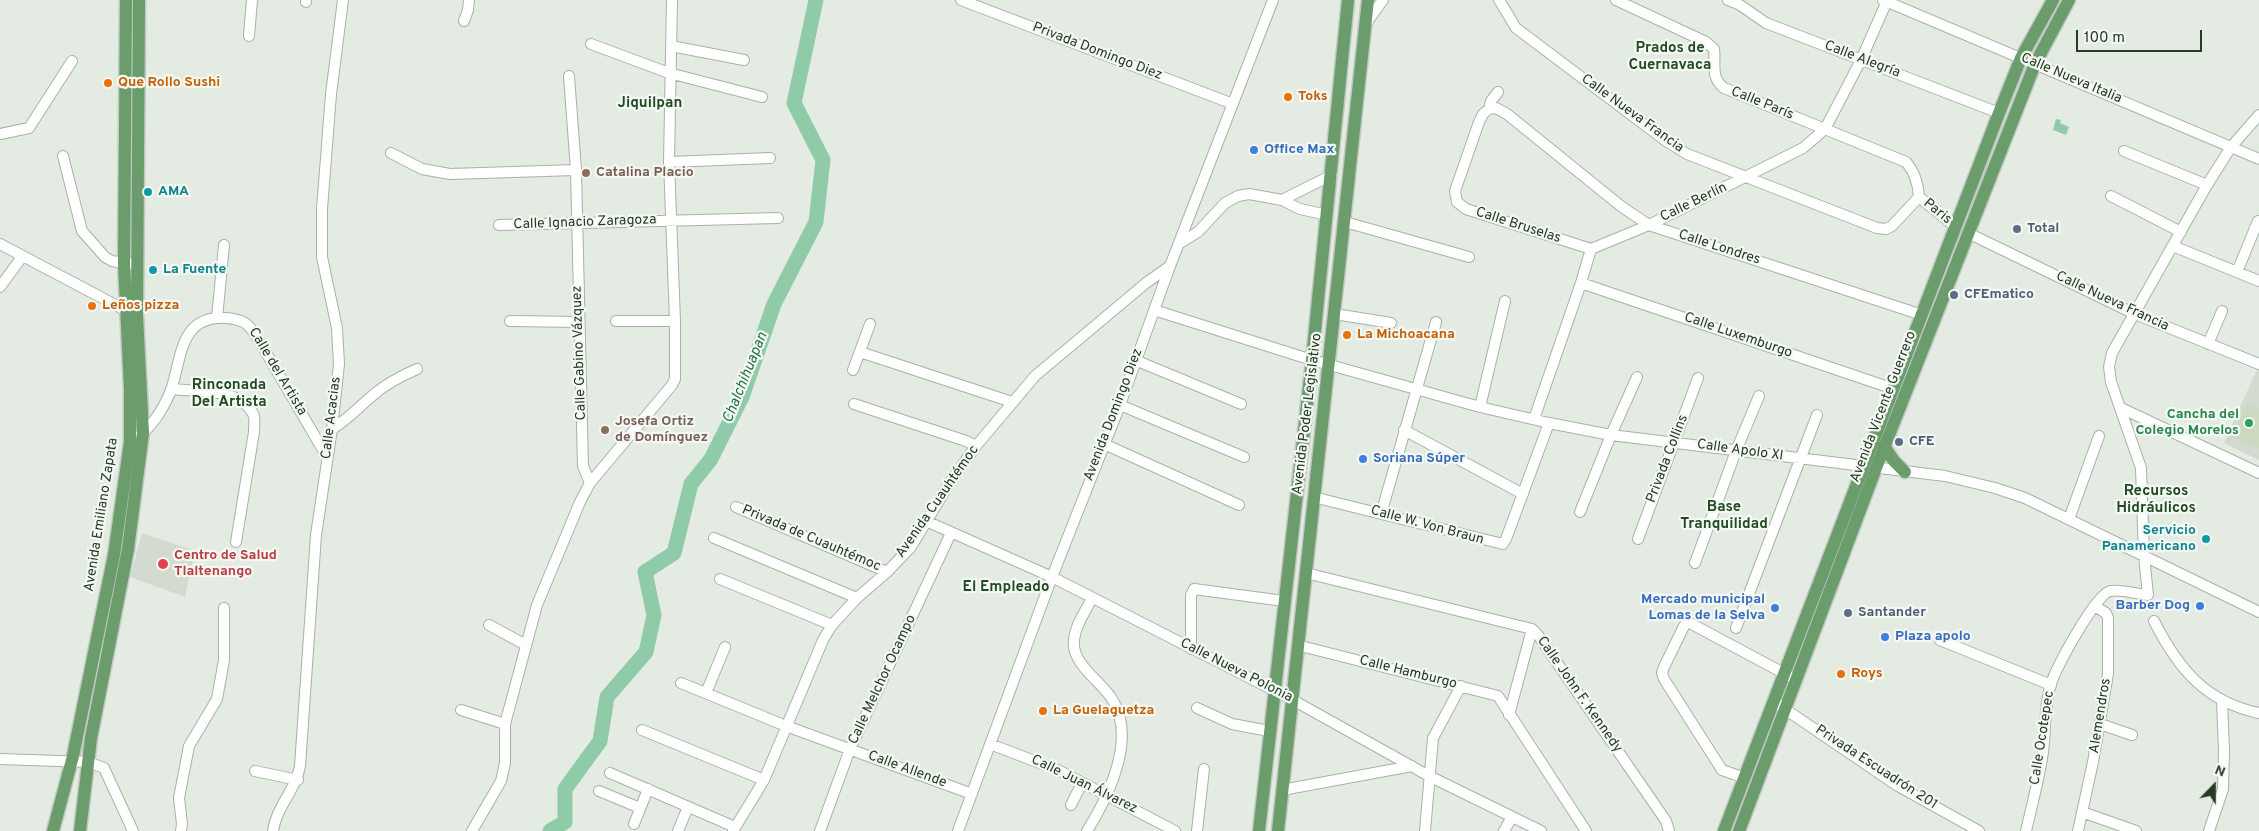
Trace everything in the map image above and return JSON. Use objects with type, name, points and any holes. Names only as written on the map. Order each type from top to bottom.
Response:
[{"type":"main road","name":"Avenida Emiliano Zapata","points":[[53,831],[71,761],[114,555],[130,442],[130,389],[124,263],[126,0]]},
{"type":"main road","name":"Avenida Emiliano Zapata","points":[[80,831],[88,762],[128,549],[143,433],[137,316],[139,0]]},
{"type":"main road","name":"Avenida Poder Legislativo","points":[[1258,831],[1312,360],[1348,0]]},
{"type":"main road","name":"Avenida Poder Legislativo","points":[[1278,831],[1313,497],[1336,314],[1368,0]]},
{"type":"main road","name":"Avenida Vicente Guerrero","points":[[1738,831],[1786,710],[1791,677],[1863,466],[2021,58],[2053,0]]},
{"type":"main road","name":"Avenida Vicente Guerrero","points":[[1724,831],[1775,702],[1791,677],[1876,468],[2035,64],[2069,0]]},
{"type":"main road","points":[[125,87],[138,87]]},
{"type":"main road","points":[[1884,446],[1905,472]]},
{"type":"street","points":[[249,36],[252,0]]},
{"type":"street","name":"Calle Acacias","points":[[273,831],[274,822],[298,780],[316,535],[332,429],[338,364],[337,328],[322,257],[322,209],[331,94],[343,0]]},
{"type":"street","points":[[464,21],[469,0]]},
{"type":"street","points":[[472,831],[501,781],[505,763],[506,724],[537,605],[590,483],[672,385],[676,372],[668,162],[672,0]]},
{"type":"street","name":"Privada Domingo Diez","points":[[961,0],[1233,104]]},
{"type":"street","name":"Avenida Domingo Diez","points":[[958,831],[1052,577],[1120,405],[1170,266],[1273,0]]},
{"type":"street","points":[[1367,22],[1383,0]]},
{"type":"street","name":"Calle Nueva Francia","points":[[1499,0],[1516,28],[1666,141],[1687,154],[1886,230],[1919,197]]},
{"type":"street","name":"Calle París","points":[[1616,0],[1706,42],[1714,49],[1714,76],[1716,82],[1724,88],[1906,162],[1912,168],[1916,178],[1919,197]]},
{"type":"street","name":"Calle Alegría","points":[[1728,0],[1740,5],[1766,23],[1999,113]]},
{"type":"street","name":"Calle Berlín","points":[[1591,249],[1649,225],[1747,178],[1803,148],[1825,129],[1861,60],[1885,1]]},
{"type":"street","name":"Calle Nueva Italia","points":[[1885,1],[2259,159]]},
{"type":"street","points":[[591,44],[669,73],[762,97]]},
{"type":"street","points":[[671,46],[744,60]]},
{"type":"street","points":[[0,134],[29,128],[72,61]]},
{"type":"street","name":"Calle Gabino Vázquez","points":[[569,76],[576,170],[583,466],[590,483]]},
{"type":"street","points":[[1489,109],[1491,101],[1498,92]]},
{"type":"street","name":"Calle Londres","points":[[1489,109],[1496,108],[1507,114],[1622,207],[1649,225],[1922,315]]},
{"type":"street","name":"Calle Bruselas","points":[[1489,109],[1483,114],[1479,122],[1455,191],[1457,202],[1466,209],[1591,249]]},
{"type":"street","points":[[2144,556],[2141,468],[2111,382],[2109,367],[2112,353],[2207,185],[2231,147],[2259,115]]},
{"type":"street","points":[[2124,151],[2207,185]]},
{"type":"street","points":[[391,153],[422,169],[450,174],[576,170]]},
{"type":"street","points":[[63,156],[82,231],[105,257],[138,266]]},
{"type":"street","points":[[668,162],[770,158]]},
{"type":"street","points":[[1282,200],[1332,175]]},
{"type":"street","points":[[1180,242],[1198,232],[1225,203],[1238,196],[1249,194],[1282,200],[1300,210],[1327,215]]},
{"type":"street","points":[[2111,196],[2180,232]]},
{"type":"street","name":"Paris","points":[[1919,197],[1956,227]]},
{"type":"street","name":"Calle Ignacio Zaragoza","points":[[499,225],[778,218]]},
{"type":"street","points":[[2237,272],[2258,221]]},
{"type":"street","points":[[1345,222],[1469,257]]},
{"type":"street","name":"Calle Nueva Francia","points":[[1968,233],[2135,314],[2259,364]]},
{"type":"street","points":[[0,244],[125,310]]},
{"type":"street","points":[[217,318],[224,245]]},
{"type":"street","points":[[2173,246],[2259,281]]},
{"type":"street","points":[[1534,419],[1591,249]]},
{"type":"street","points":[[0,286],[22,257]]},
{"type":"street","name":"Avenida Cuauhtémoc","points":[[734,829],[764,780],[823,640],[832,625],[857,598],[887,572],[911,547],[949,484],[976,446],[1035,376],[1146,283],[1170,266]]},
{"type":"street","name":"Calle Luxemburgo","points":[[1581,283],[1894,389]]},
{"type":"street","points":[[1480,407],[1505,301]]},
{"type":"street","name":"Calle Apolo XI","points":[[1154,310],[1312,360],[1416,390],[1549,423],[1611,435],[1945,476],[1995,488],[2025,498],[2259,612]]},
{"type":"street","points":[[2208,344],[2222,311]]},
{"type":"street","points":[[1336,314],[1391,322]]},
{"type":"street","name":"Calle del Artista","points":[[130,442],[143,433],[154,419],[171,389],[184,339],[193,327],[217,318],[238,319],[249,324],[327,457]]},
{"type":"street","points":[[510,321],[580,322]]},
{"type":"street","points":[[616,321],[675,321]]},
{"type":"street","points":[[1381,514],[1436,322]]},
{"type":"street","points":[[853,370],[870,324]]},
{"type":"street","points":[[860,352],[1012,402]]},
{"type":"street","points":[[1135,360],[1241,404]]},
{"type":"street","points":[[332,429],[349,418],[372,395],[399,377],[417,369]]},
{"type":"street","points":[[1580,512],[1637,377]]},
{"type":"street","name":"Privada Collins","points":[[1638,539],[1698,378]]},
{"type":"street","points":[[171,389],[229,395],[245,404],[254,417],[254,432],[236,542]]},
{"type":"street","points":[[1695,562],[1736,451],[1759,396]]},
{"type":"street","points":[[854,404],[966,440],[976,446]]},
{"type":"street","points":[[1120,405],[1244,457]]},
{"type":"street","points":[[2120,408],[2259,473]]},
{"type":"street","points":[[1736,628],[1817,414]]},
{"type":"street","name":"Calle W. Von Braun","points":[[1313,497],[1502,544],[1506,539],[1549,423]]},
{"type":"street","points":[[1404,430],[1523,494]]},
{"type":"street","points":[[2069,519],[2099,436]]},
{"type":"street","points":[[1104,444],[1239,505]]},
{"type":"street","name":"Privada de Cuauhtémoc","points":[[736,507],[887,572]]},
{"type":"street","name":"Calle Nueva Polonia","points":[[926,521],[1052,577],[1274,691],[1429,776],[1541,831]]},
{"type":"street","name":"Calle Melchor Ocampo","points":[[820,831],[850,749],[952,533]]},
{"type":"street","points":[[714,538],[857,598]]},
{"type":"street","name":"Calle Ocotepec","points":[[2026,831],[2043,755],[2051,685],[2058,667],[2094,606],[2110,591],[2148,596],[2144,556]]},
{"type":"street","name":"Calle John F. Kennedy","points":[[1306,573],[1532,629],[1661,813],[1669,831]]},
{"type":"street","points":[[720,579],[832,625]]},
{"type":"street","points":[[1191,648],[1191,595],[1194,589],[1284,601]]},
{"type":"street","points":[[1087,831],[1101,809],[1106,795],[1119,757],[1123,726],[1112,698],[1076,654],[1073,641],[1092,598]]},
{"type":"street","name":"Alemendros","points":[[2078,831],[2100,724],[2108,674],[2108,618],[2106,613],[2094,606]]},
{"type":"street","points":[[181,831],[179,798],[189,746],[217,699],[224,660],[224,608]]},
{"type":"street","points":[[2154,621],[2179,664],[2200,686],[2222,701],[2259,713]]},
{"type":"street","points":[[1745,778],[1722,770],[1664,679],[1662,673],[1664,668],[1684,626],[1688,622],[1791,677]]},
{"type":"street","points":[[489,625],[526,645]]},
{"type":"street","points":[[1509,715],[1532,629]]},
{"type":"street","points":[[1940,640],[2051,685]]},
{"type":"street","name":"Calle Hamburgo","points":[[1297,645],[1498,696],[1586,831]]},
{"type":"street","points":[[706,693],[725,647]]},
{"type":"street","name":"Calle Allende","points":[[681,683],[786,726],[972,794]]},
{"type":"street","points":[[1425,831],[1432,738],[1461,686]]},
{"type":"street","points":[[2209,831],[2223,789],[2222,701]]},
{"type":"street","name":"Privada Escuadrón 201","points":[[1775,702],[1898,786],[1979,831]]},
{"type":"street","points":[[1198,708],[1232,724],[1269,731]]},
{"type":"street","points":[[461,710],[506,724]]},
{"type":"street","points":[[2100,724],[2132,735]]},
{"type":"street","points":[[642,730],[764,780]]},
{"type":"street","name":"Calle Juan Álvarez","points":[[990,744],[1058,770],[1176,831]]},
{"type":"street","points":[[0,759],[88,762],[104,768],[133,831]]},
{"type":"street","points":[[1282,790],[1412,766]]},
{"type":"street","points":[[1197,831],[1204,769]]},
{"type":"street","points":[[255,771],[298,780]]},
{"type":"street","points":[[610,773],[734,829]]},
{"type":"street","points":[[1071,805],[1082,783]]},
{"type":"street","points":[[634,824],[648,789]]},
{"type":"street","points":[[599,791],[640,808]]},
{"type":"street","points":[[678,831],[688,807]]},
{"type":"street","points":[[2082,812],[2136,831]]},
{"type":"street","points":[[1504,831],[1512,817]]},
{"type":"shaded area","points":[[2056,119],[2061,120],[2060,123],[2069,127],[2066,135],[2053,130]]},
{"type":"shaded area","points":[[2259,368],[2259,460],[2224,443]]},
{"type":"shaded area","name":"Cancha del Colegio Morelos","points":[[2247,403],[2259,409],[2259,449],[2232,437]]},
{"type":"shaded area","name":"Centro de Salud Tlaltenango","points":[[142,533],[195,551],[185,597],[130,577]]},
{"type":"waterway","name":"Chalchihuapan","points":[[550,831],[565,822],[565,789],[600,741],[607,697],[646,652],[654,615],[645,572],[674,553],[691,484],[711,459],[742,397],[774,304],[816,222],[823,160],[794,103],[816,0]]},
{"type":"place","name":"Que Rollo Sushi","points":[[108,83]]},
{"type":"place","name":"Toks","points":[[1288,97]]},
{"type":"place","name":"Office Max","points":[[1254,150]]},
{"type":"place","name":"Catalina Placio","points":[[586,173]]},
{"type":"place","name":"AMA","points":[[148,192]]},
{"type":"place","name":"Total","points":[[2017,229]]},
{"type":"place","name":"La Fuente","points":[[153,270]]},
{"type":"place","name":"CFEmatico","points":[[1954,295]]},
{"type":"place","name":"Leños pizza","points":[[92,306]]},
{"type":"place","name":"La Michoacana","points":[[1347,335]]},
{"type":"place","name":"Cancha del Colegio Morelos","points":[[2249,423]]},
{"type":"place","name":"Josefa Ortiz de Domínguez","points":[[605,430]]},
{"type":"place","name":"CFE","points":[[1899,442]]},
{"type":"place","name":"Soriana Súper","points":[[1363,459]]},
{"type":"place","name":"Servicio Panamericano","points":[[2206,539]]},
{"type":"place","name":"Centro de Salud Tlaltenango","points":[[163,564]]},
{"type":"place","name":"Barber Dog","points":[[2200,606]]},
{"type":"place","name":"Mercado municipal Lomas de la Selva","points":[[1775,608]]},
{"type":"place","name":"Santander","points":[[1848,613]]},
{"type":"place","name":"Plaza apolo","points":[[1885,637]]},
{"type":"place","name":"Roys","points":[[1841,674]]},
{"type":"place","name":"La Guelaguetza","points":[[1043,711]]},
{"type":"district","name":"Prados de Cuernavaca","points":[[1670,58]]},
{"type":"district","name":"Jiquilpan","points":[[650,104]]},
{"type":"district","name":"Rinconada Del Artista","points":[[229,394]]},
{"type":"district","name":"Recursos Hidráulicos","points":[[2156,500]]},
{"type":"district","name":"Base Tranquilidad","points":[[1724,516]]},
{"type":"district","name":"El Empleado","points":[[1006,588]]}]
